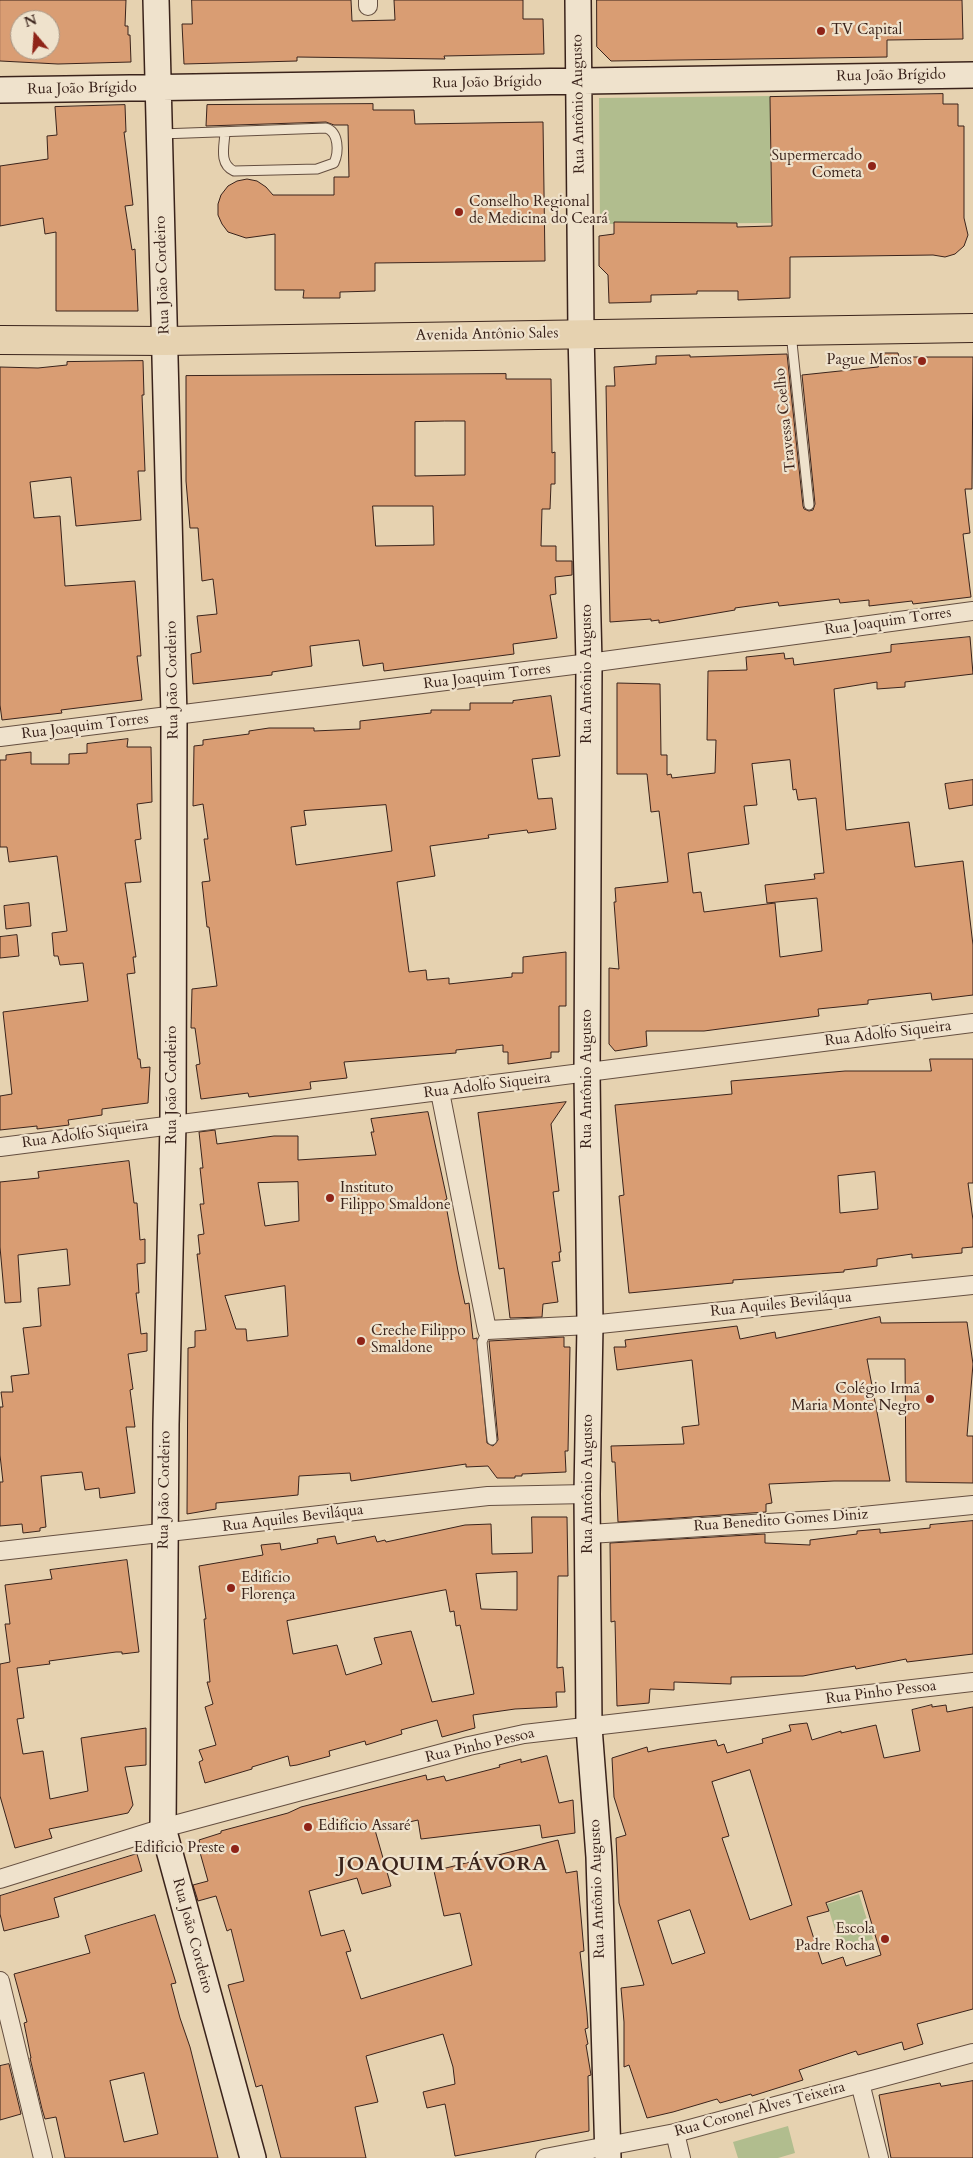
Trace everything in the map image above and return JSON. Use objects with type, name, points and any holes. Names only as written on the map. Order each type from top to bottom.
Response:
[{"type":"main road","name":"Avenida Antônio Sales","points":[[0,340],[165,340],[973,328]]},
{"type":"street","name":"Rua João Cordeiro","points":[[156,0],[174,716],[173,1124],[165,1534],[163,1828],[253,2158]]},
{"type":"street","name":"Rua Antônio Augusto","points":[[578,0],[582,333],[589,663],[587,1073],[590,1324],[587,1494],[589,1534],[589,1727],[599,1857],[608,2151]]},
{"type":"street","name":"Rua João Brígido","points":[[0,90],[973,75]]},
{"type":"street","name":"Rua Joaquim Torres","points":[[0,737],[589,663],[973,611]]},
{"type":"street","name":"Rua Adolfo Siqueira","points":[[0,1147],[973,1023]]},
{"type":"street","points":[[440,1092],[487,1330]]},
{"type":"street","name":"Rua Aquiles Beviláqua","points":[[487,1330],[590,1324],[973,1285]]},
{"type":"street","name":"Rua Aquiles Beviláqua","points":[[0,1551],[165,1534],[488,1496],[587,1494]]},
{"type":"street","name":"Rua Benedito Gomes Diniz","points":[[589,1534],[833,1519],[973,1505]]},
{"type":"street","name":"Rua Pinho Pessoa","points":[[0,1879],[163,1828],[469,1746],[524,1734],[973,1682]]},
{"type":"street","points":[[0,1981],[43,2158]]},
{"type":"street","name":"Rua Coronel Alves Teixeira","points":[[545,2158],[608,2151],[973,2053]]},
{"type":"street","points":[[860,2083],[879,2158]]},
{"type":"street","points":[[675,2133],[681,2158]]},
{"type":"lane","points":[[159,134],[326,128],[334,134],[337,141],[336,158],[334,163],[317,169],[234,171],[226,166],[223,156],[226,133]]},
{"type":"lane","name":"Travessa Coelho","points":[[790,332],[809,505]]},
{"type":"lane","points":[[487,1330],[482,1342],[492,1440]]},
{"type":"green space","points":[[770,96],[771,223],[600,224],[599,98]]},
{"type":"green space","points":[[859,1894],[873,1939],[841,1949],[827,1904]]},
{"type":"green space","points":[[788,2126],[795,2153],[778,2158],[738,2158],[733,2142]]},
{"type":"building","points":[[0,0],[126,0],[125,26],[128,26],[128,35],[130,35],[131,62],[58,64],[0,61]]},
{"type":"building","points":[[192,0],[351,0],[352,21],[395,20],[394,0],[523,0],[523,19],[543,19],[544,54],[444,56],[445,59],[297,57],[297,61],[184,64],[182,24],[192,24]]},
{"type":"building","name":"TV Capital","points":[[597,0],[962,0],[963,39],[887,40],[887,57],[611,61],[597,47]]},
{"type":"building","name":"Supermercado Cometa","points":[[943,94],[943,104],[958,104],[958,126],[964,126],[964,218],[968,235],[964,246],[955,254],[945,257],[933,255],[790,257],[790,298],[738,300],[738,291],[697,291],[697,294],[651,295],[651,302],[609,303],[608,275],[599,266],[599,236],[614,234],[614,222],[737,223],[737,227],[772,226],[770,97]]},
{"type":"building","points":[[373,104],[373,110],[414,110],[415,124],[543,122],[545,261],[375,263],[375,291],[340,292],[340,298],[303,298],[304,290],[275,290],[275,234],[246,238],[228,232],[218,215],[218,204],[221,195],[228,186],[237,181],[247,179],[257,181],[273,195],[334,195],[334,177],[349,177],[348,125],[334,125],[326,122],[206,126],[207,105]]},
{"type":"building","points":[[125,105],[126,132],[124,132],[133,205],[125,206],[132,250],[135,249],[138,311],[56,311],[56,232],[45,234],[43,218],[0,226],[0,166],[48,159],[47,136],[57,135],[55,107]]},
{"type":"building","points":[[878,353],[898,353],[899,357],[973,357],[972,489],[965,489],[970,533],[963,534],[971,597],[913,604],[912,601],[869,606],[869,600],[840,603],[839,599],[779,606],[778,602],[735,608],[735,610],[659,623],[659,620],[651,621],[651,619],[610,622],[606,386],[615,386],[614,367],[656,364],[656,356],[690,355],[690,357],[787,354],[803,506],[804,509],[809,511],[813,510],[815,504],[802,375],[878,367]]},
{"type":"building","points":[[143,361],[144,395],[142,395],[145,471],[138,471],[141,520],[76,526],[71,477],[30,482],[34,518],[60,516],[65,586],[135,581],[141,656],[137,656],[142,700],[61,710],[62,713],[2,720],[0,705],[0,367],[38,368],[67,365],[67,362]]},
{"type":"building","points":[[506,374],[506,379],[551,379],[552,453],[555,452],[555,484],[551,484],[550,509],[542,509],[541,546],[556,546],[556,561],[572,561],[572,575],[555,577],[556,594],[550,595],[557,638],[513,644],[514,654],[384,671],[383,663],[363,666],[359,640],[310,646],[312,666],[272,672],[272,675],[193,684],[191,654],[201,652],[197,616],[217,614],[213,579],[202,581],[198,528],[190,528],[186,481],[186,376]],"holes":[[[465,421],[465,475],[415,476],[415,422]],[[373,506],[433,506],[434,545],[376,546]]]},
{"type":"building","points":[[970,637],[973,674],[905,682],[905,687],[877,689],[877,682],[834,689],[846,830],[909,822],[915,867],[963,861],[973,945],[973,995],[932,1000],[931,993],[868,1000],[868,1004],[818,1009],[819,1016],[704,1031],[646,1031],[647,1046],[615,1051],[609,1044],[609,968],[619,969],[614,902],[616,902],[615,888],[668,882],[659,811],[651,812],[647,774],[617,774],[617,683],[660,684],[661,755],[667,755],[667,775],[671,774],[672,778],[715,773],[716,740],[707,740],[708,671],[747,670],[746,657],[784,653],[785,659],[793,658],[794,665],[891,652],[891,645]],"holes":[[[790,760],[793,790],[796,789],[798,800],[816,798],[824,873],[814,874],[815,879],[765,885],[767,903],[817,898],[822,951],[780,957],[775,903],[704,912],[701,892],[693,893],[688,853],[749,844],[744,806],[757,805],[752,764]]]},
{"type":"building","points":[[551,696],[560,756],[532,759],[538,799],[552,798],[556,829],[528,833],[527,830],[488,835],[489,838],[430,846],[435,876],[397,882],[409,972],[426,970],[427,980],[449,978],[449,984],[512,977],[512,973],[523,973],[523,957],[566,952],[566,1006],[559,1006],[559,1052],[551,1052],[551,1058],[508,1064],[508,1052],[503,1052],[503,1045],[456,1050],[456,1053],[344,1062],[347,1078],[310,1082],[311,1089],[249,1097],[248,1093],[201,1099],[196,1065],[200,1064],[195,1028],[191,1028],[192,989],[217,986],[202,882],[210,881],[204,839],[208,839],[203,804],[193,806],[194,746],[203,745],[203,740],[249,734],[249,731],[269,728],[314,728],[314,731],[360,729],[360,721],[431,713],[431,710],[470,710],[470,703],[513,703],[513,701]],"holes":[[[386,805],[392,851],[296,865],[291,827],[306,825],[304,811]]]},
{"type":"building","points":[[128,739],[127,747],[151,747],[152,802],[137,804],[141,839],[135,840],[141,882],[125,883],[136,957],[133,957],[135,973],[127,974],[138,1059],[140,1059],[141,1068],[150,1067],[148,1103],[102,1109],[102,1115],[68,1120],[69,1125],[37,1129],[37,1126],[0,1130],[0,1096],[12,1094],[3,1012],[88,1001],[83,963],[60,965],[58,956],[54,956],[52,933],[67,931],[57,856],[9,862],[7,847],[0,847],[0,760],[6,760],[6,755],[31,752],[31,764],[69,764],[69,754],[87,753],[87,744]]},
{"type":"building","points":[[973,780],[973,805],[949,809],[945,784]]},
{"type":"building","points":[[29,903],[31,926],[6,929],[4,906]]},
{"type":"building","points":[[17,935],[19,956],[0,958],[0,937]]},
{"type":"building","points":[[930,1059],[973,1059],[973,1183],[968,1183],[973,1220],[973,1247],[962,1248],[962,1253],[912,1258],[912,1254],[877,1259],[877,1266],[844,1270],[844,1272],[733,1280],[733,1283],[629,1293],[619,1196],[624,1195],[615,1105],[732,1094],[731,1081],[845,1071],[931,1071]],"holes":[[[875,1172],[878,1209],[840,1213],[838,1176]]]},
{"type":"building","points":[[566,1102],[551,1124],[559,1191],[553,1192],[561,1252],[559,1252],[560,1261],[552,1262],[558,1302],[543,1304],[542,1317],[510,1318],[504,1268],[499,1269],[478,1113]]},
{"type":"building","points":[[428,1112],[447,1199],[445,1200],[465,1304],[469,1303],[473,1339],[477,1338],[487,1443],[493,1446],[498,1440],[489,1341],[564,1337],[564,1347],[570,1347],[568,1451],[565,1451],[566,1472],[522,1474],[522,1476],[515,1476],[515,1478],[497,1478],[488,1466],[466,1467],[466,1464],[351,1481],[350,1473],[299,1476],[298,1495],[216,1503],[216,1509],[187,1514],[188,1348],[195,1347],[195,1331],[206,1330],[197,1254],[200,1254],[198,1235],[204,1234],[200,1204],[204,1204],[199,1132],[215,1130],[217,1144],[274,1136],[298,1136],[298,1160],[376,1155],[371,1132],[374,1132],[371,1119]],"holes":[[[298,1182],[299,1221],[265,1226],[258,1183]],[[285,1286],[288,1336],[247,1341],[246,1329],[236,1329],[225,1296]]]},
{"type":"building","points":[[129,1161],[134,1203],[137,1203],[140,1240],[145,1239],[145,1263],[137,1264],[139,1293],[136,1293],[141,1334],[147,1333],[147,1351],[128,1354],[133,1389],[130,1390],[135,1427],[126,1427],[135,1493],[100,1498],[99,1488],[85,1490],[82,1472],[41,1476],[46,1527],[40,1528],[40,1531],[23,1533],[22,1524],[0,1526],[0,1482],[3,1482],[0,1455],[0,1407],[3,1407],[1,1392],[13,1392],[11,1376],[29,1374],[23,1328],[41,1326],[38,1288],[70,1285],[67,1249],[18,1255],[21,1302],[5,1303],[0,1247],[0,1182],[39,1178],[38,1172]]},
{"type":"building","points":[[880,1317],[881,1323],[967,1322],[973,1364],[967,1436],[973,1436],[973,1483],[906,1482],[905,1359],[867,1359],[890,1481],[769,1484],[772,1503],[766,1504],[766,1512],[618,1522],[615,1462],[612,1462],[611,1446],[684,1444],[682,1427],[699,1425],[692,1360],[617,1370],[614,1347],[626,1347],[625,1340],[737,1326],[740,1339],[775,1332],[776,1338]]},
{"type":"building","points":[[532,1517],[567,1517],[568,1576],[558,1576],[557,1668],[563,1667],[565,1692],[556,1692],[557,1707],[515,1709],[473,1715],[475,1728],[442,1737],[437,1720],[401,1730],[402,1734],[366,1745],[365,1741],[329,1751],[330,1756],[297,1765],[290,1766],[288,1756],[205,1783],[199,1762],[203,1760],[199,1750],[216,1745],[205,1707],[213,1704],[207,1682],[210,1682],[204,1619],[206,1619],[199,1566],[263,1555],[261,1545],[280,1543],[281,1550],[318,1543],[317,1539],[335,1536],[337,1544],[375,1536],[377,1542],[385,1540],[386,1542],[465,1525],[491,1524],[492,1554],[532,1553]],"holes":[[[517,1572],[517,1610],[481,1609],[476,1574]],[[446,1590],[450,1612],[454,1611],[456,1626],[460,1625],[474,1694],[432,1702],[411,1631],[374,1638],[382,1664],[346,1675],[337,1645],[293,1654],[287,1621]]]},
{"type":"building","points":[[973,1521],[973,1654],[907,1662],[906,1659],[856,1669],[855,1666],[803,1676],[731,1677],[731,1684],[674,1682],[674,1690],[650,1689],[649,1703],[617,1706],[615,1621],[611,1622],[610,1543],[765,1534],[765,1543],[810,1545],[810,1540],[857,1534],[857,1531],[880,1529],[880,1533],[930,1528],[930,1525]]},
{"type":"building","points":[[127,1560],[139,1652],[122,1654],[122,1652],[116,1652],[49,1661],[50,1664],[17,1668],[24,1718],[17,1719],[23,1754],[43,1751],[50,1799],[88,1791],[81,1738],[146,1728],[146,1765],[125,1767],[133,1805],[128,1813],[49,1829],[52,1838],[15,1848],[0,1796],[0,1664],[10,1662],[5,1624],[10,1624],[5,1585],[52,1579],[50,1570]]},
{"type":"building","points":[[932,1705],[932,1707],[946,1705],[947,1712],[973,1707],[973,2009],[917,2024],[923,2044],[904,2050],[902,2042],[858,2055],[856,2051],[799,2070],[803,2080],[752,2096],[751,2094],[720,2103],[717,2099],[647,2118],[629,2065],[624,2067],[624,2022],[621,1988],[644,1985],[619,1903],[616,1838],[626,1835],[614,1797],[612,1758],[647,1747],[648,1752],[716,1740],[718,1746],[724,1744],[727,1753],[763,1743],[762,1739],[791,1731],[789,1725],[807,1723],[812,1740],[841,1731],[841,1733],[876,1725],[884,1758],[920,1751],[912,1710]],"holes":[[[750,1770],[792,1905],[750,1920],[722,1838],[729,1836],[712,1782]],[[862,1891],[881,1955],[846,1966],[843,1957],[822,1964],[807,1917],[829,1911],[826,1903]],[[690,1910],[705,1953],[672,1964],[658,1921]]]},
{"type":"building","points":[[547,1756],[559,1803],[573,1800],[575,1833],[542,1838],[540,1825],[421,1839],[418,1820],[375,1830],[391,1886],[362,1894],[357,1878],[309,1891],[321,1936],[344,1930],[351,1951],[346,1952],[361,1999],[472,1965],[460,1913],[444,1916],[434,1871],[558,1840],[566,1873],[577,1871],[584,1951],[580,1952],[588,2028],[585,2029],[588,2044],[586,2045],[591,2075],[588,2076],[589,2131],[455,2156],[445,2104],[427,2108],[423,2092],[455,2084],[453,2067],[443,2034],[366,2056],[378,2102],[355,2107],[366,2158],[281,2158],[262,2085],[256,2087],[228,1985],[244,1981],[231,1929],[227,1931],[216,1896],[198,1901],[193,1885],[208,1881],[199,1849],[201,1848],[199,1840],[221,1833],[221,1831],[288,1813],[301,1807],[426,1775],[427,1780],[444,1776],[446,1781],[500,1767],[499,1765],[521,1759],[521,1762]]},
{"type":"building","points":[[137,1854],[142,1871],[54,1898],[59,1917],[4,1931],[0,1914],[0,1896]]},
{"type":"building","points":[[155,1915],[176,1983],[171,1984],[190,2047],[218,2158],[65,2158],[56,2117],[45,2119],[42,2109],[30,2058],[24,2023],[27,2022],[14,1974],[90,1953],[85,1936]],"holes":[[[144,2073],[158,2134],[124,2142],[110,2081]]]},
{"type":"building","points":[[9,2064],[21,2114],[0,2120],[0,2066]]},
{"type":"building","points":[[973,2081],[973,2158],[891,2158],[879,2095],[940,2083],[941,2086]]},
{"type":"place","name":"TV Capital","points":[[821,31]]},
{"type":"place","name":"Supermercado Cometa","points":[[872,166]]},
{"type":"place","name":"Conselho Regional de Medicina do Ceará","points":[[459,212]]},
{"type":"place","name":"Pague Menos","points":[[922,361]]},
{"type":"place","name":"Instituto Filippo Smaldone","points":[[330,1198]]},
{"type":"place","name":"Creche Filippo Smaldone","points":[[361,1341]]},
{"type":"place","name":"Colégio Irmã Maria Monte Negro","points":[[930,1399]]},
{"type":"place","name":"Edifício Florença","points":[[231,1588]]},
{"type":"place","name":"Edifício Assaré","points":[[308,1827]]},
{"type":"place","name":"Edifício Preste","points":[[235,1849]]},
{"type":"place","name":"Escola Padre Rocha","points":[[885,1939]]},
{"type":"district","name":"JOAQUIM TÁVORA","points":[[443,1865]]}]
